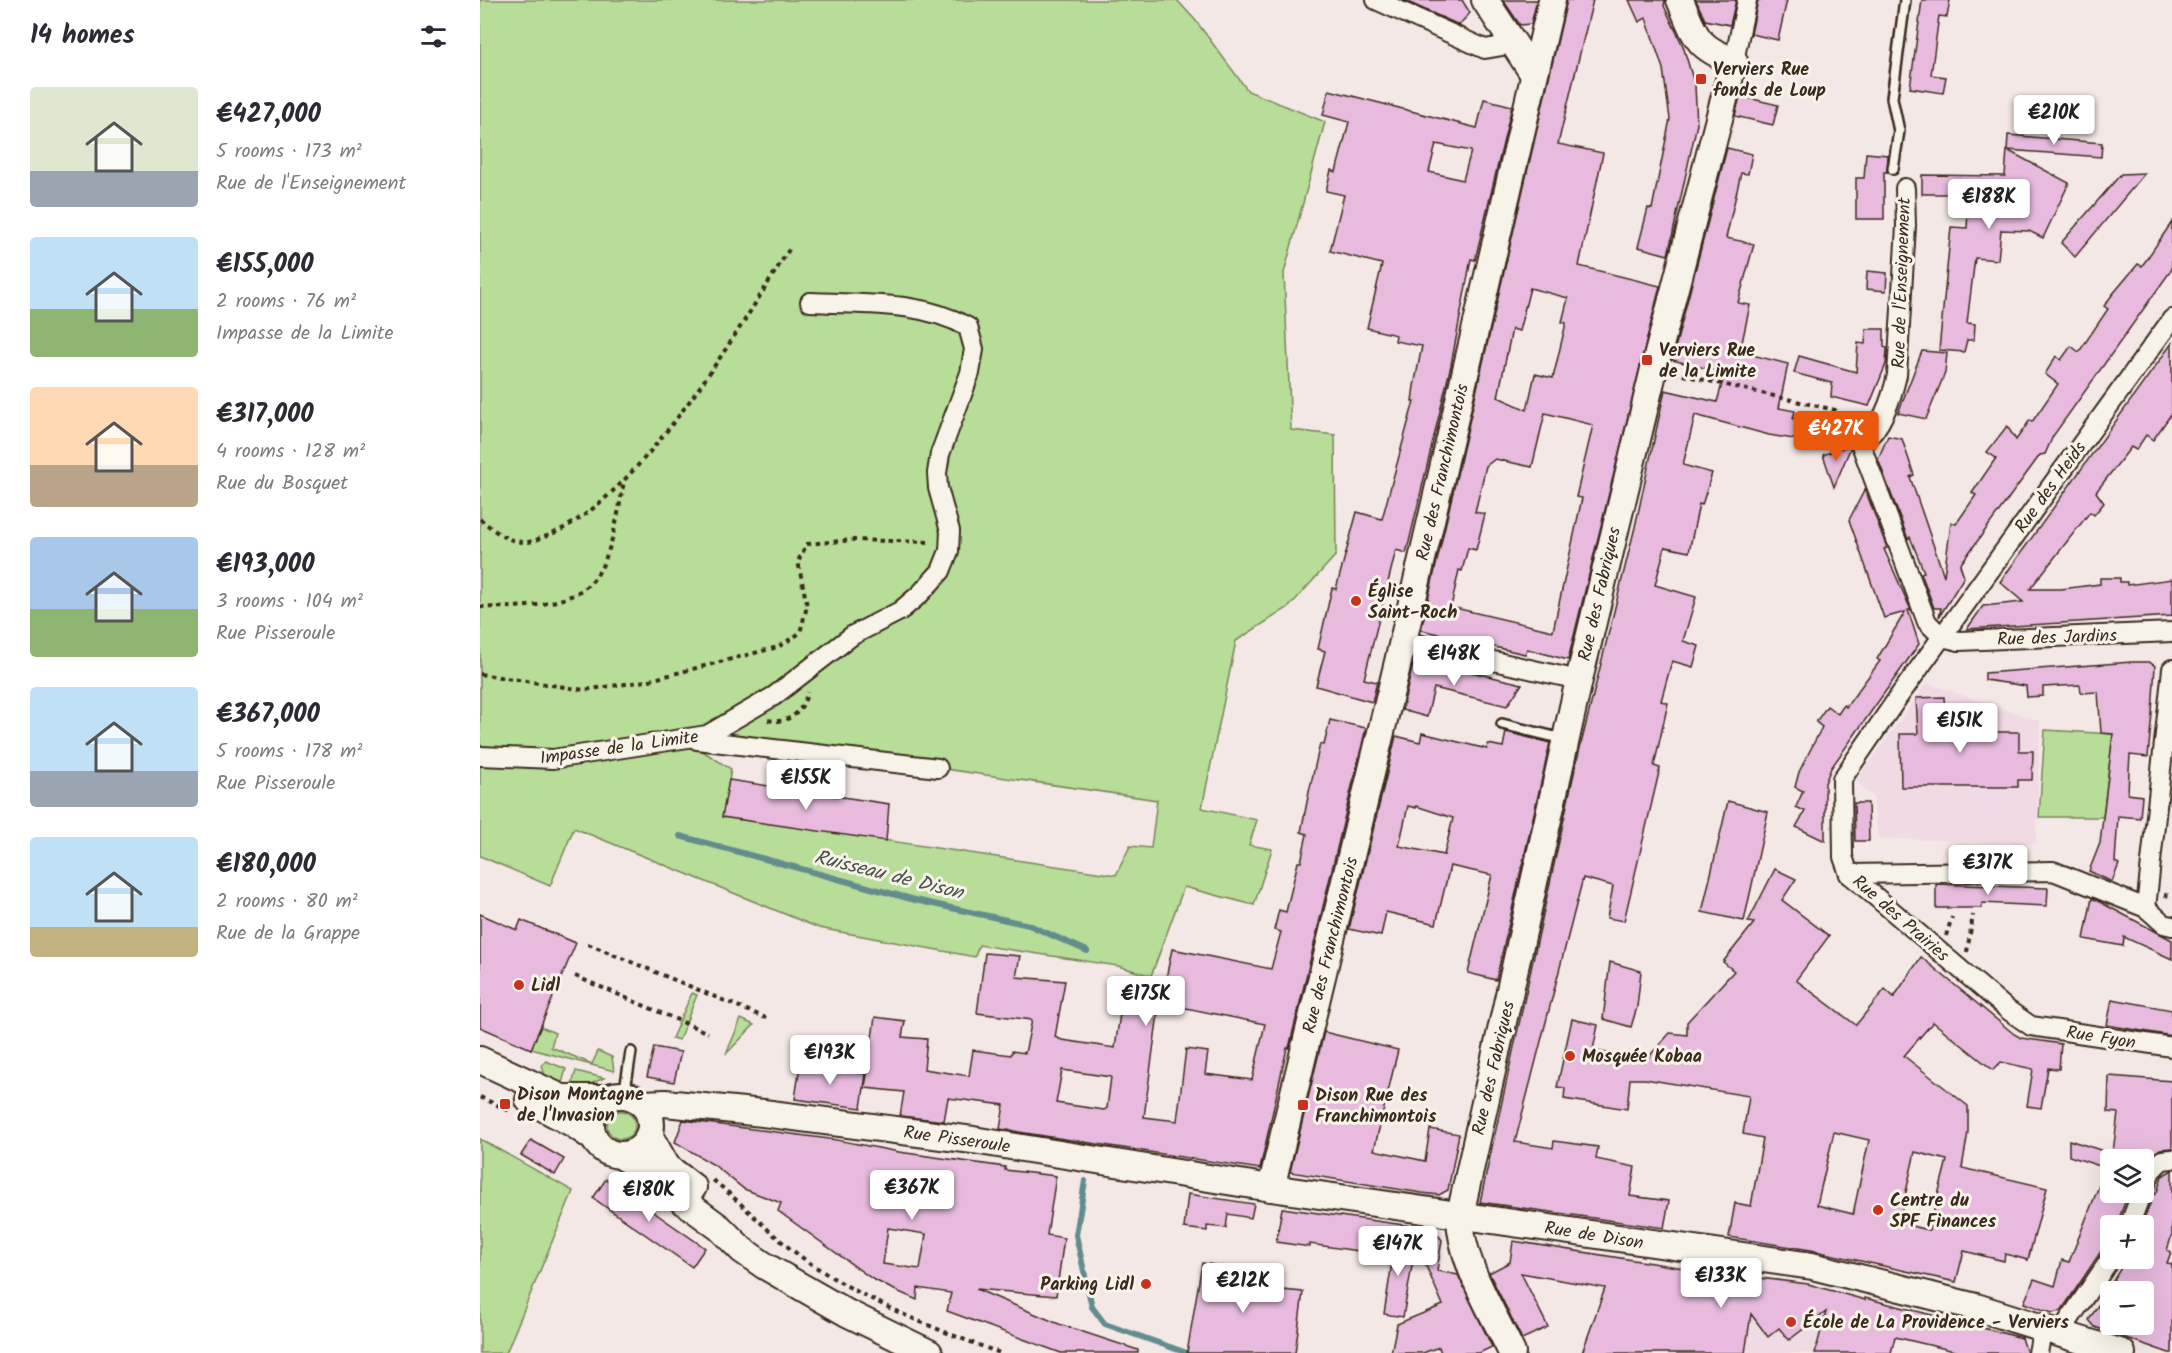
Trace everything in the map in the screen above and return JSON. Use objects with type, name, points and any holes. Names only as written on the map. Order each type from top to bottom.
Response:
[{"type":"street","points":[[1376,0],[1485,49],[1514,44]]},
{"type":"street","points":[[1485,0],[1533,73]]},
{"type":"street","name":"Rue des Franchimontois","points":[[1271,1188],[1403,640],[1533,73],[1552,0]]},
{"type":"street","points":[[1680,0],[1697,38],[1710,53],[1734,61],[1747,0]]},
{"type":"street","name":"Rue des Fabriques","points":[[1512,1353],[1466,1253],[1460,1234],[1460,1215],[1579,680],[1654,369],[1734,61]]},
{"type":"street","name":"Rue de l'Enseignement","points":[[1861,445],[1874,434],[1892,398],[1897,375],[1906,226],[1905,188]]},
{"type":"street","name":"Impasse de la Limite","points":[[480,756],[553,759],[707,735],[774,696],[853,634],[900,611],[941,571],[949,551],[950,531],[938,489],[937,473],[940,454],[970,373],[974,349],[968,327],[945,314],[920,308],[810,302]]},
{"type":"street","name":"Rue des Heids","points":[[1928,656],[2172,319]]},
{"type":"street","points":[[1861,445],[1928,622],[1942,637]]},
{"type":"street","name":"Rue des Jardins","points":[[1942,637],[1959,640],[2172,632]]},
{"type":"street","points":[[1403,640],[1579,680]]},
{"type":"street","name":"Rue des Prairies","points":[[1928,656],[1842,779],[1843,856],[1849,874],[2031,1026]]},
{"type":"street","points":[[2146,908],[2172,669]]},
{"type":"street","points":[[683,738],[938,768]]},
{"type":"street","points":[[1849,874],[2053,871],[2146,908],[2164,924],[2172,926]]},
{"type":"street","name":"Rue Fyon","points":[[2031,1026],[2172,1047]]},
{"type":"street","name":"Rue Pisseroule","points":[[480,1060],[562,1098],[625,1099],[763,1113],[950,1137],[1271,1188]]},
{"type":"street","points":[[480,1077],[565,1118],[594,1138],[607,1152],[621,1155],[720,1228],[742,1250],[847,1313],[929,1353]]},
{"type":"street","points":[[594,1138],[592,1117],[596,1108],[625,1099],[650,1121],[649,1135],[667,1167],[732,1218],[788,1278]]},
{"type":"street","points":[[621,1155],[639,1148],[649,1135]]},
{"type":"street","points":[[2154,1170],[2162,1160],[2172,1159]]},
{"type":"street","name":"Rue de Dison","points":[[1271,1188],[1812,1266],[1976,1307],[2122,1353]]},
{"type":"street","points":[[2038,1353],[2051,1330],[2102,1269]]},
{"type":"lane","points":[[1893,169],[1899,131],[1892,98],[1905,0]]},
{"type":"lane","points":[[1502,724],[1565,740]]},
{"type":"lane","points":[[625,1099],[632,1052]]},
{"type":"path","points":[[480,519],[502,537],[525,543],[560,532],[625,480],[661,438],[700,384],[790,249]]},
{"type":"path","points":[[1654,369],[1835,410],[1861,445]]},
{"type":"path","points":[[480,607],[506,608],[554,601],[579,591],[595,578],[608,546],[625,480]]},
{"type":"path","points":[[480,674],[584,690],[646,681],[778,647],[800,633],[807,606],[798,561],[807,544],[853,540],[922,541]]},
{"type":"path","points":[[1967,952],[1973,915]]},
{"type":"path","points":[[1946,936],[1952,916]]},
{"type":"path","points":[[588,944],[766,1018]]},
{"type":"path","points":[[575,976],[708,1033]]},
{"type":"path","points":[[707,1175],[740,1201],[792,1250],[818,1267],[932,1327],[1000,1353]]},
{"type":"shaded area","points":[[1927,683],[2040,721],[2036,844],[1878,838],[1873,797],[1856,781]]},
{"type":"shaded area","name":"École de La Providence - Verviers","points":[[1738,1274],[1809,1283],[1865,1298],[1847,1353],[1720,1353],[1728,1303]]},
{"type":"green space","points":[[480,0],[1177,0],[1196,21],[1248,91],[1325,122],[1284,273],[1291,430],[1335,435],[1336,555],[1289,607],[1236,641],[1202,808],[1257,820],[1249,845],[1272,849],[1254,905],[1184,887],[1151,976],[1118,966],[979,945],[975,957],[819,928],[574,828],[550,886],[480,856]],"holes":[[[685,740],[938,768],[1157,800],[1151,848],[1130,846],[1116,875],[723,816],[731,769]]]},
{"type":"green space","points":[[2045,730],[2113,734],[2103,817],[2039,817]]},
{"type":"green space","points":[[692,993],[697,995],[679,1040],[672,1038]]},
{"type":"green space","points":[[741,1019],[754,1025],[726,1054]]},
{"type":"green space","points":[[541,1027],[555,1033],[551,1047],[592,1064],[598,1051],[612,1057],[614,1071],[531,1049]]},
{"type":"green space","points":[[546,1061],[566,1069],[562,1083],[545,1076],[542,1065]]},
{"type":"green space","points":[[576,1071],[604,1078],[584,1087],[571,1087]]},
{"type":"green space","points":[[621,1111],[631,1115],[635,1125],[631,1135],[621,1139],[611,1135],[607,1125],[611,1115]]},
{"type":"green space","points":[[480,1139],[573,1191],[506,1353],[480,1353]]},
{"type":"building","points":[[1403,0],[1462,0],[1470,13],[1459,25]]},
{"type":"building","points":[[1503,0],[1537,0],[1531,24],[1520,25]]},
{"type":"building","points":[[1567,0],[1593,0],[1558,144],[1603,153],[1579,266],[1660,286],[1568,660],[1527,649],[1525,654],[1421,630]],"holes":[[[1530,288],[1568,298],[1562,322],[1566,323],[1553,378],[1535,374],[1527,410],[1498,397],[1512,329],[1519,331]],[[1545,413],[1593,425],[1576,497],[1582,498],[1553,631],[1451,607],[1459,570],[1462,571],[1468,548],[1476,550],[1485,514],[1475,512],[1486,466],[1495,459],[1532,467]]]},
{"type":"building","points":[[1629,0],[1665,0],[1664,6],[1683,46],[1695,86],[1697,124],[1668,255],[1638,247],[1648,208],[1652,209],[1670,119],[1663,69],[1646,18],[1639,22]]},
{"type":"building","points":[[1696,0],[1736,0],[1730,25],[1705,20]]},
{"type":"building","points":[[1758,0],[1787,0],[1778,40],[1751,34]]},
{"type":"building","points":[[1922,0],[1950,0],[1947,17],[1939,16],[1931,75],[1946,77],[1943,93],[1910,88]]},
{"type":"building","points":[[1329,90],[1477,128],[1484,99],[1512,106],[1475,260],[1471,259],[1451,365],[1409,542],[1406,553],[1396,550],[1364,679],[1377,682],[1372,702],[1316,686],[1325,651],[1318,649],[1332,588],[1336,589],[1357,512],[1382,519],[1414,401],[1412,401],[1414,386],[1422,346],[1395,341],[1396,335],[1367,328],[1382,264],[1330,251],[1344,195],[1326,191],[1331,170],[1336,172],[1349,122],[1323,115]],"holes":[[[1436,144],[1471,151],[1463,180],[1429,172]]]},
{"type":"building","points":[[1740,96],[1778,105],[1773,125],[1735,116]]},
{"type":"building","points":[[2008,135],[2102,143],[2101,157],[2007,150]]},
{"type":"building","points":[[1727,148],[1752,154],[1748,174],[1741,173],[1726,238],[1754,244],[1738,303],[1750,305],[1740,352],[1788,364],[1779,408],[1795,411],[1793,419],[1827,425],[1823,444],[1769,435],[1695,415],[1683,465],[1712,473],[1702,505],[1699,504],[1689,552],[1665,547],[1655,585],[1696,597],[1683,641],[1699,646],[1693,667],[1672,661],[1661,701],[1668,703],[1654,766],[1660,768],[1624,921],[1607,918],[1613,886],[1583,878],[1515,1142],[1553,1148],[1554,1141],[1598,1147],[1596,1159],[1635,1167],[1630,1196],[1669,1201],[1664,1228],[1480,1202],[1576,764],[1635,527],[1665,390],[1717,402],[1725,373],[1672,360]]},
{"type":"building","points":[[2007,150],[2069,183],[2043,238],[2029,231],[2001,230],[1998,260],[1975,258],[1967,323],[1975,324],[1974,340],[1967,340],[1964,352],[1939,350],[1951,227],[1967,228],[1969,194],[1922,194],[1922,175],[2005,176]]},
{"type":"building","points":[[1866,153],[1888,155],[1887,172],[1884,172],[1884,219],[1856,219],[1856,178],[1864,178]]},
{"type":"building","points":[[2145,173],[2075,257],[2061,243],[2121,174]]},
{"type":"building","points":[[2172,222],[2172,269],[2053,436],[2045,454],[2040,455],[1960,565],[1964,577],[1939,617],[1941,608],[1934,608],[1921,573],[1924,572],[1910,537],[1908,539],[1878,459],[1888,436],[1902,439],[1914,475],[1910,477],[1944,576],[1951,522],[1956,524],[1976,495],[1972,493],[1996,458],[1987,452],[2007,426],[2016,440],[2030,420],[2032,422],[2058,384],[2045,374],[2056,356],[2061,360],[2071,346],[2079,352],[2108,309],[2104,306],[2138,264],[2142,266]]},
{"type":"building","points":[[1867,271],[1887,273],[1886,291],[1866,289]]},
{"type":"building","points":[[1866,329],[1884,329],[1884,347],[1887,348],[1886,364],[1869,406],[1831,397],[1832,383],[1794,373],[1799,356],[1856,372],[1858,343],[1865,344]]},
{"type":"building","points":[[2172,343],[2172,413],[2153,440],[2146,435],[2136,450],[2131,447],[2096,492],[2104,503],[2094,515],[2090,512],[2030,589],[2061,589],[2100,584],[2100,578],[2120,578],[2120,582],[2127,582],[2127,585],[2172,579],[2172,616],[1967,629],[1983,606],[2023,602],[2000,582]]},
{"type":"building","points":[[1922,351],[1947,353],[1945,373],[1926,419],[1898,413]]},
{"type":"building","points":[[1850,445],[1850,449],[1834,487],[1823,455]]},
{"type":"building","points":[[1865,489],[1887,548],[1884,549],[1911,610],[1908,610],[1919,644],[1831,768],[1825,783],[1825,841],[1796,827],[1805,811],[1796,807],[1803,791],[1795,787],[1799,772],[1822,727],[1816,722],[1827,706],[1838,714],[1844,705],[1846,707],[1880,661],[1877,659],[1905,612],[1884,618],[1849,520]]},
{"type":"building","points":[[2149,662],[2155,666],[2148,757],[2130,755],[2128,794],[2142,796],[2140,818],[2118,816],[2115,862],[2119,864],[2112,882],[2089,871],[2100,843],[2113,734],[2101,733],[2098,692],[2081,693],[2080,685],[2043,687],[2043,696],[2027,697],[2026,686],[1985,680],[1985,673]]},
{"type":"building","points":[[1420,663],[1454,668],[1522,684],[1507,706],[1434,688],[1427,717],[1402,710],[1413,665],[1418,667]]},
{"type":"building","points":[[1944,697],[1946,732],[2019,732],[2019,751],[2033,751],[2032,780],[2018,780],[2018,787],[1901,787],[1900,734],[1918,734],[1916,698]]},
{"type":"building","points":[[1330,720],[1366,728],[1289,1048],[1287,1048],[1260,1169],[1000,1129],[1004,1105],[948,1098],[944,1121],[900,1116],[904,1092],[865,1088],[875,1017],[905,1021],[902,1037],[927,1039],[924,1069],[969,1076],[973,1050],[1011,1055],[1012,1051],[1025,1053],[1032,1020],[977,1013],[985,953],[1020,956],[1016,977],[1065,981],[1055,1037],[1062,1040],[1115,1048],[1122,1000],[1159,1006],[1144,1117],[1177,1121],[1186,1049],[1208,1052],[1205,1074],[1252,1080],[1265,1024],[1161,1003],[1172,949],[1271,969],[1281,932],[1274,930],[1279,910],[1286,912],[1298,862],[1301,862],[1307,834],[1301,832],[1320,744],[1324,745]],"holes":[[[1062,1070],[1111,1077],[1107,1108],[1104,1110],[1056,1103]]]},
{"type":"building","points":[[1506,732],[1550,743],[1496,980],[1468,973],[1492,875],[1450,866],[1436,924],[1386,912],[1381,936],[1349,929],[1396,736],[1420,742],[1422,733],[1487,749],[1488,744],[1503,747]],"holes":[[[1408,806],[1416,808],[1416,806],[1453,818],[1444,855],[1399,846]]]},
{"type":"building","points":[[729,780],[889,804],[886,841],[722,817]]},
{"type":"building","points":[[1728,801],[1768,812],[1744,921],[1702,912]]},
{"type":"building","points":[[1854,803],[1868,803],[1869,841],[1855,841]]},
{"type":"building","points":[[1775,869],[1796,879],[1782,900],[1829,936],[1796,980],[1856,1025],[1885,989],[1894,997],[1921,957],[2014,1034],[2021,1038],[2061,1044],[2059,1069],[2048,1068],[2041,1108],[2027,1106],[2033,1069],[2001,1062],[1993,1070],[1933,1022],[1904,1056],[1968,1106],[1968,1132],[1962,1168],[2047,1188],[2028,1260],[2005,1254],[2004,1261],[1964,1251],[1956,1282],[1811,1250],[1729,1237],[1735,1203],[1751,1206],[1763,1138],[1743,1134],[1749,1096],[1645,1079],[1630,1079],[1627,1109],[1564,1099],[1565,1088],[1557,1087],[1572,1019],[1598,1025],[1593,1050],[1644,1062],[1670,1033],[1687,1035],[1687,1022],[1734,971],[1723,962],[1754,923],[1748,922]],"holes":[[[1834,1132],[1869,1140],[1853,1214],[1817,1205]],[[1915,1152],[1947,1160],[1929,1230],[1899,1223]]]},
{"type":"building","points":[[1936,884],[2048,888],[2047,906],[1982,903],[1982,908],[1936,908]]},
{"type":"building","points":[[2092,898],[2172,940],[2172,959],[2124,937],[2123,946],[2084,939]]},
{"type":"building","name":"Lidl","points":[[480,914],[517,930],[521,920],[576,943],[531,1049],[480,1027]]},
{"type":"building","points":[[1610,962],[1641,971],[1637,1007],[1631,1027],[1603,1019]]},
{"type":"building","points":[[2112,999],[2172,1010],[2172,1036],[2107,1025]]},
{"type":"building","points":[[1324,1032],[1398,1050],[1374,1150],[1425,1161],[1430,1129],[1459,1134],[1448,1190],[1439,1195],[1290,1172]]},
{"type":"building","points":[[654,1047],[681,1052],[674,1082],[647,1077]]},
{"type":"building","points":[[800,1065],[866,1074],[861,1108],[795,1099]]},
{"type":"building","points":[[2109,1076],[2172,1081],[2172,1148],[2160,1149],[2154,1154],[2154,1149],[2113,1149],[2118,1113],[2108,1112]]},
{"type":"building","points":[[683,1120],[837,1140],[899,1152],[1005,1167],[1005,1170],[1056,1176],[1047,1235],[1064,1238],[1056,1296],[976,1289],[1059,1324],[1138,1350],[1138,1353],[1061,1353],[947,1311],[951,1293],[918,1288],[917,1300],[890,1288],[871,1278],[778,1211],[781,1203],[744,1189],[714,1165],[675,1142]],"holes":[[[888,1228],[926,1234],[920,1269],[883,1264]]]},
{"type":"building","points":[[531,1140],[564,1159],[555,1175],[521,1155]]},
{"type":"building","points":[[2069,1140],[2100,1150],[2100,1166],[2069,1156]]},
{"type":"building","points":[[2172,1170],[2172,1235],[2167,1250],[2171,1252],[2167,1263],[2172,1264],[2172,1353],[2118,1335],[2154,1335],[2154,1281],[2113,1281],[2120,1269],[2154,1269],[2154,1215],[2146,1215],[2150,1203],[2154,1203],[2154,1195],[2162,1176]]},
{"type":"building","points":[[606,1179],[705,1248],[692,1267],[593,1198]]},
{"type":"building","points":[[2100,1183],[2100,1203],[2125,1203],[2120,1215],[2100,1215],[2100,1253],[2061,1311],[2052,1313],[2024,1303],[2034,1279],[2055,1286],[2062,1260],[2069,1262]]},
{"type":"building","points":[[1188,1194],[1254,1204],[1251,1218],[1228,1214],[1226,1228],[1207,1226],[1207,1231],[1184,1228]]},
{"type":"building","points":[[1282,1208],[1433,1229],[1442,1240],[1437,1271],[1458,1275],[1492,1347],[1479,1353],[1441,1353],[1439,1347],[1423,1353],[1391,1353],[1397,1324],[1443,1305],[1416,1243],[1403,1317],[1384,1314],[1393,1256],[1310,1244],[1310,1247],[1276,1242]]},
{"type":"building","points":[[1513,1241],[1696,1270],[1808,1284],[2022,1338],[2027,1353],[1963,1353],[1895,1337],[1891,1353],[1815,1353],[1826,1312],[1789,1340],[1779,1328],[1768,1337],[1751,1314],[1745,1353],[1582,1353],[1605,1288],[1521,1273],[1548,1327],[1522,1339],[1489,1273],[1510,1262]]},
{"type":"building","points":[[1202,1263],[1261,1273],[1260,1288],[1303,1292],[1295,1353],[1187,1353]]},
{"type":"building","points":[[2100,1302],[2100,1329],[2089,1320]]},
{"type":"waterway","name":"Ruisseau de Dison","points":[[680,836],[915,900],[1029,925],[1087,951]]},
{"type":"waterway","name":"Ruisseau de Dison","points":[[1085,1181],[1076,1235],[1092,1307],[1105,1324],[1187,1353]]},
{"type":"place","name":"Verviers Rue fonds de Loup","points":[[1701,79]]},
{"type":"place","name":"Verviers Rue de la Limite","points":[[1647,360]]},
{"type":"place","name":"Église Saint-Roch","points":[[1356,601]]},
{"type":"place","name":"Lidl","points":[[519,985]]},
{"type":"place","name":"Mosquée Kobaa","points":[[1570,1056]]},
{"type":"place","name":"Dison Montagne de l'Invasion","points":[[505,1104]]},
{"type":"place","name":"Dison Rue des Franchimontois","points":[[1303,1105]]},
{"type":"place","name":"Centre du SPF Finances","points":[[1878,1210]]},
{"type":"place","name":"Parking Lidl","points":[[1146,1284]]},
{"type":"place","name":"École de La Providence - Verviers","points":[[1791,1322]]}]
